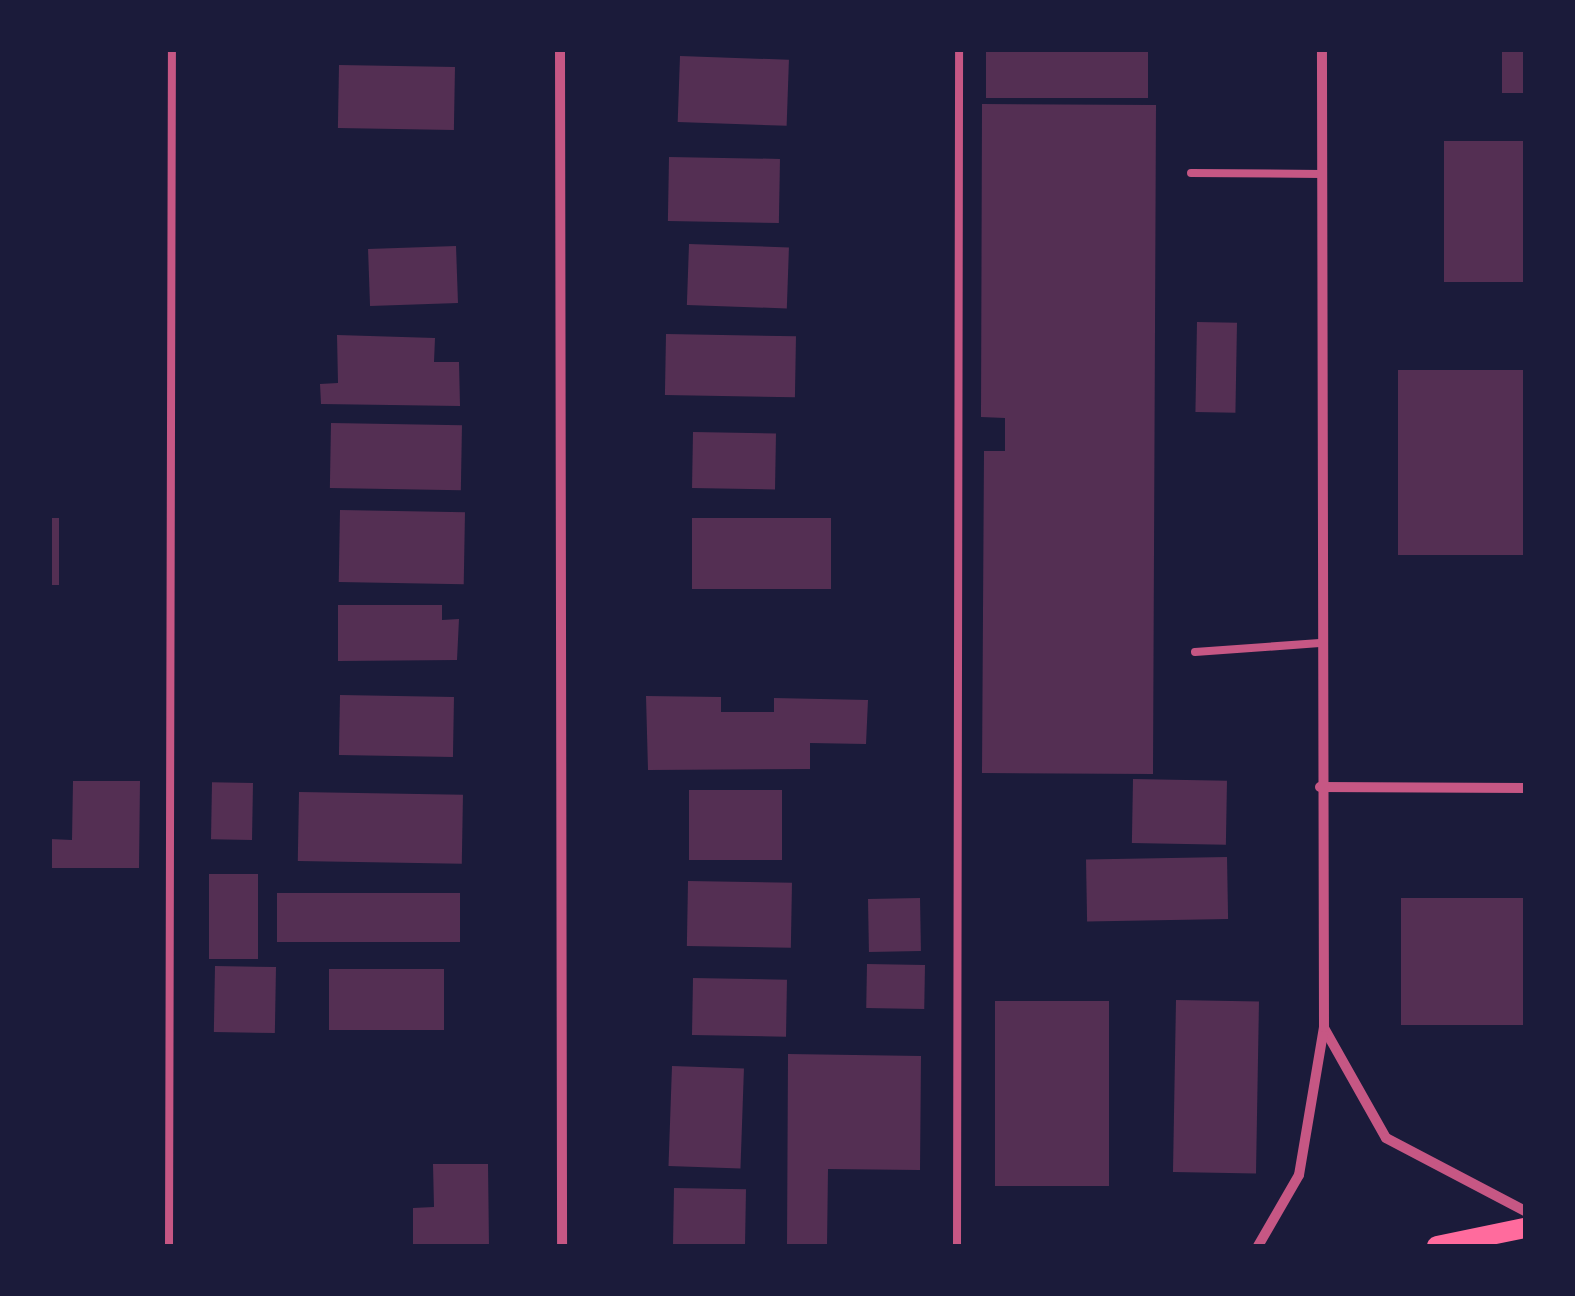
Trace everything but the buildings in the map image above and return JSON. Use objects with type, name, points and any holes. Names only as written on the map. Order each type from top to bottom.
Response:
[{"type":"main road","points":[[1437,1246],[1525,1228]]},
{"type":"street","points":[[560,50],[562,1246]]},
{"type":"street","points":[[1258,1246],[1299,1174],[1324,1027],[1320,787],[1322,50]]},
{"type":"street","points":[[1320,787],[1525,788]]},
{"type":"street","points":[[1324,1027],[1386,1138],[1525,1211]]},
{"type":"lane","points":[[169,1246],[172,50]]},
{"type":"lane","points":[[957,1246],[959,50]]},
{"type":"lane","points":[[1191,173],[1322,174]]},
{"type":"lane","points":[[1195,652],[1320,643]]}]
